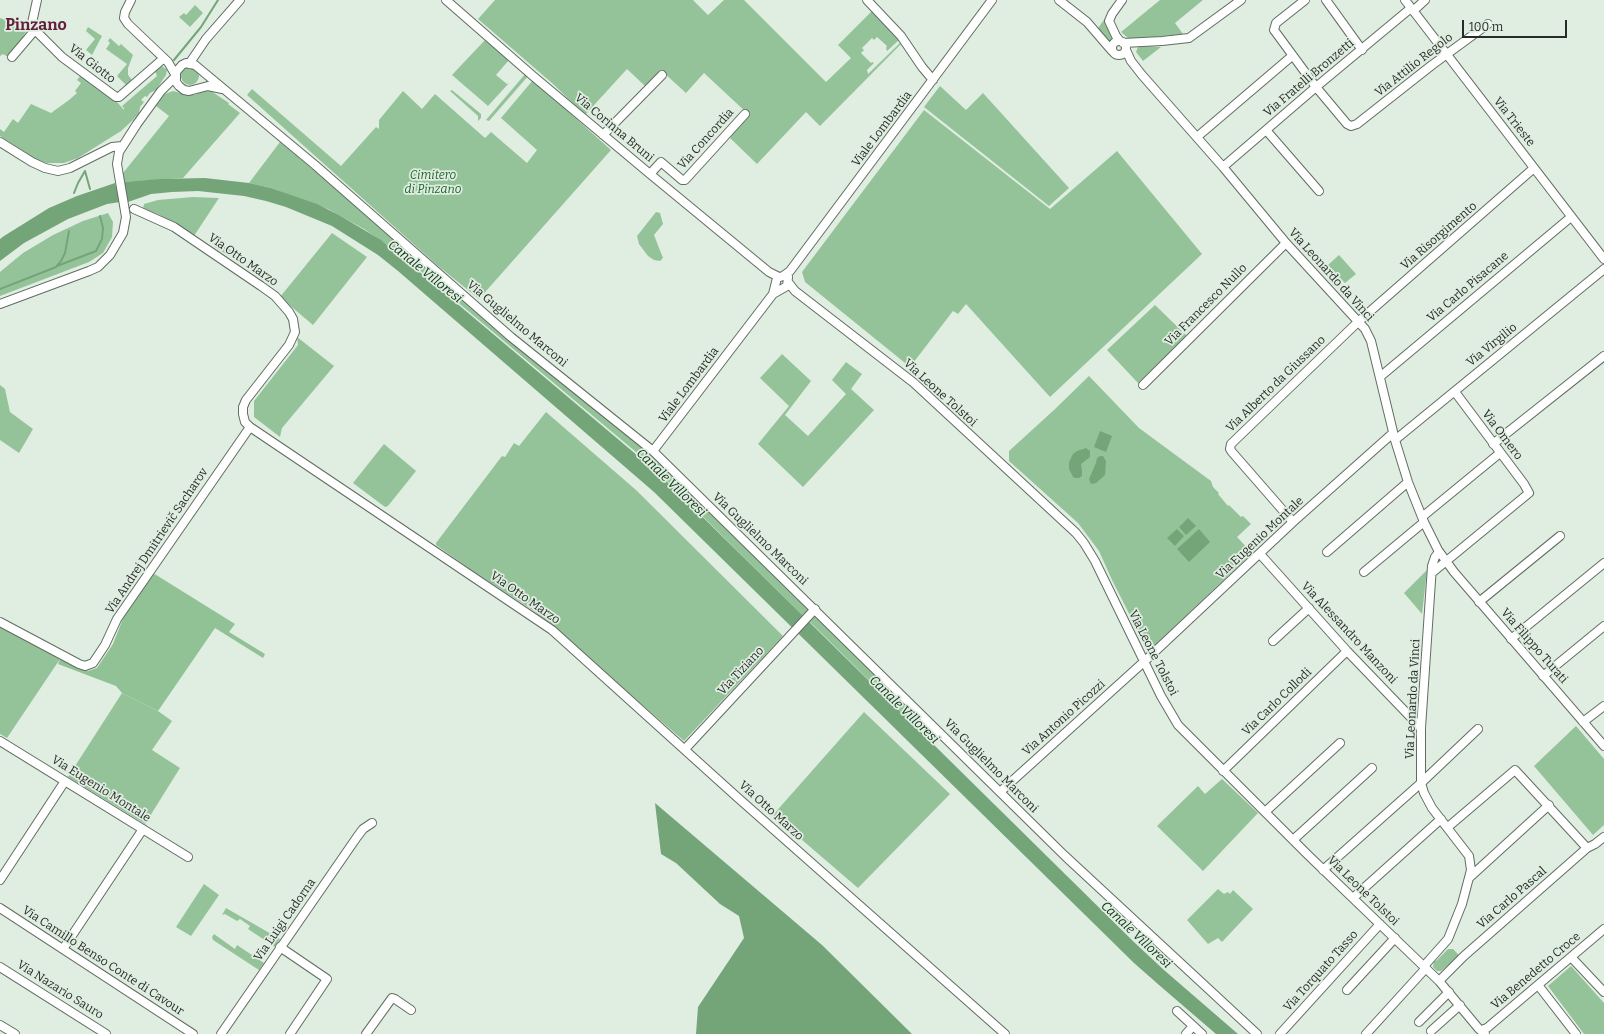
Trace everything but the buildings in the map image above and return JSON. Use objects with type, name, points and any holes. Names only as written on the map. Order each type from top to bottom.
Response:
[{"type":"street","points":[[12,57],[35,30],[32,23],[38,0]]},
{"type":"street","points":[[131,0],[125,12],[124,18],[128,24],[166,60],[175,66],[192,64],[201,70]]},
{"type":"street","points":[[0,304],[89,271],[104,262],[114,250],[123,233],[126,217],[120,182],[118,155],[122,146],[161,91],[240,0]]},
{"type":"street","name":"Via Corinna Bruni","points":[[446,0],[603,135],[769,272],[783,281]]},
{"type":"street","points":[[867,0],[900,36],[933,80]]},
{"type":"street","name":"Viale Lombardia","points":[[653,451],[783,281],[992,0]]},
{"type":"street","name":"Via Leonardo da Vinci","points":[[1059,0],[1082,17],[1115,53],[1142,75]]},
{"type":"street","name":"Via Leonardo da Vinci","points":[[1122,0],[1109,21],[1131,61],[1224,167],[1286,243],[1358,321],[1371,341],[1381,376],[1394,436],[1408,482],[1423,520],[1445,562]]},
{"type":"street","points":[[1124,46],[1123,54],[1115,53],[1114,43],[1124,46],[1135,42],[1189,38],[1241,0]]},
{"type":"street","points":[[1305,0],[1276,22],[1274,30],[1316,87]]},
{"type":"street","points":[[1326,0],[1362,50]]},
{"type":"street","name":"Via Trieste","points":[[1405,0],[1604,259]]},
{"type":"street","name":"Via Fratelli Bronzetti","points":[[1224,167],[1316,87],[1425,0]]},
{"type":"street","name":"Via Attilio Regolo","points":[[1316,87],[1347,124],[1355,125],[1488,24]]},
{"type":"street","name":"Via Giotto","points":[[35,30],[62,57],[116,97],[120,97],[166,60]]},
{"type":"street","points":[[194,90],[201,83],[201,70],[198,59],[201,46]]},
{"type":"street","points":[[1197,137],[1292,56]]},
{"type":"street","points":[[166,60],[175,75],[179,87]]},
{"type":"street","name":"Via Guglielmo Marconi","points":[[201,70],[321,170],[512,337],[653,451],[1065,856],[1257,1034]]},
{"type":"street","points":[[603,135],[662,75]]},
{"type":"street","points":[[161,91],[173,86],[184,90],[194,90],[208,86],[222,89]]},
{"type":"street","name":"Via Concordia","points":[[650,174],[662,162],[682,180],[686,180],[745,114]]},
{"type":"street","points":[[1266,130],[1319,191]]},
{"type":"street","points":[[0,142],[32,162],[45,168],[58,171],[70,168],[103,150],[114,146],[122,146]]},
{"type":"street","points":[[103,150],[118,155]]},
{"type":"street","name":"Via Risorgimento","points":[[1358,321],[1534,168]]},
{"type":"street","name":"Via Otto Marzo","points":[[134,209],[174,228],[261,286],[275,296],[293,319],[294,332],[289,345],[246,400],[243,407],[245,422],[250,427],[543,623],[1005,1034]]},
{"type":"street","name":"Via Carlo Pisacane","points":[[1381,376],[1571,217]]},
{"type":"street","name":"Via Francesco Nullo","points":[[1143,385],[1286,243]]},
{"type":"street","name":"Via Virgilio","points":[[1394,436],[1455,392],[1604,269]]},
{"type":"street","name":"Via Leone Tolstoi","points":[[783,281],[795,292],[914,383],[1076,534],[1095,561],[1161,696],[1178,725],[1323,870],[1439,980],[1483,1032]]},
{"type":"street","name":"Via Alberto da Giussano","points":[[1293,522],[1232,452],[1230,447],[1231,444],[1358,321]]},
{"type":"street","points":[[1493,444],[1604,356]]},
{"type":"street","name":"Via Omero","points":[[1445,562],[1529,493],[1524,484],[1455,392]]},
{"type":"street","name":"Via Andrej Dmitrievič Sacharov","points":[[0,622],[79,664],[85,666],[93,663],[105,645],[117,619],[250,427]]},
{"type":"street","name":"Via Eugenio Montale","points":[[1144,661],[1293,522],[1394,436]]},
{"type":"street","points":[[1364,572],[1500,452]]},
{"type":"street","points":[[1327,552],[1408,482]]},
{"type":"street","points":[[1479,602],[1560,536]]},
{"type":"street","name":"Via Leonardo da Vinci","points":[[1440,552],[1434,558],[1421,728],[1421,783],[1427,800],[1469,856],[1472,864]]},
{"type":"street","name":"Via Alessandro Manzoni","points":[[1260,554],[1348,651],[1421,728]]},
{"type":"street","points":[[1433,572],[1445,562]]},
{"type":"street","name":"Via Filippo Turati","points":[[1445,562],[1604,746]]},
{"type":"street","points":[[1512,639],[1604,563]]},
{"type":"street","points":[[1274,641],[1309,608]]},
{"type":"street","name":"Via Tiziano","points":[[685,749],[815,609]]},
{"type":"street","points":[[1543,676],[1604,626]]},
{"type":"street","name":"Via Carlo Collodi","points":[[1223,771],[1348,651]]},
{"type":"street","name":"Via Antonio Picozzi","points":[[1000,792],[1144,661]]},
{"type":"street","points":[[1583,722],[1604,706]]},
{"type":"street","points":[[1323,870],[1421,783],[1478,729]]},
{"type":"street","points":[[0,751],[2,742]]},
{"type":"street","name":"Via Eugenio Montale","points":[[2,742],[188,857]]},
{"type":"street","points":[[1265,812],[1340,743]]},
{"type":"street","points":[[1293,840],[1372,768]]},
{"type":"street","points":[[1448,827],[1515,770],[1549,805],[1587,848]]},
{"type":"street","points":[[0,880],[65,781]]},
{"type":"street","points":[[1470,877],[1549,805]]},
{"type":"street","points":[[1353,898],[1441,819]]},
{"type":"street","name":"Via Luigi Cadorna","points":[[221,1034],[357,837],[363,829],[372,823]]},
{"type":"street","points":[[63,949],[143,829]]},
{"type":"street","name":"Via Carlo Pascal","points":[[1439,980],[1464,956],[1587,848],[1604,837]]},
{"type":"street","points":[[1366,1034],[1425,967],[1448,938],[1462,904],[1470,877],[1472,864],[1476,867],[1480,867]]},
{"type":"street","name":"Via Camillo Benso Conte di Cavour","points":[[0,908],[193,1034]]},
{"type":"street","name":"Via Torquato Tasso","points":[[1280,1034],[1380,924]]},
{"type":"street","name":"Via Benedetto Croce","points":[[1483,1032],[1604,928]]},
{"type":"street","points":[[1346,990],[1395,938]]},
{"type":"street","points":[[280,948],[327,979],[290,1034]]},
{"type":"street","points":[[1571,957],[1604,992]]},
{"type":"street","name":"Via Nazario Sauro","points":[[0,967],[106,1034]]},
{"type":"street","points":[[1538,984],[1576,1034]]},
{"type":"street","points":[[1419,1022],[1449,992]]},
{"type":"street","points":[[366,1034],[392,998],[411,1010]]},
{"type":"street","points":[[1432,1031],[1460,1005]]},
{"type":"street","points":[[1177,1011],[1202,1034]]},
{"type":"street","points":[[0,1025],[15,1034]]},
{"type":"street","points":[[1186,1034],[1193,1026]]},
{"type":"green space","points":[[495,0],[693,0],[708,15],[724,0],[744,0],[826,82],[851,58],[838,45],[873,10],[900,39],[887,51],[887,46],[877,37],[874,40],[872,38],[862,48],[864,50],[861,53],[871,63],[874,63],[867,70],[868,74],[902,41],[903,42],[820,126],[806,112],[757,164],[730,138],[747,113],[704,73],[686,93],[663,72],[645,86],[627,69],[585,115],[553,84],[478,19]]},
{"type":"green space","points":[[1160,0],[1203,0],[1175,23],[1183,34],[1135,39],[1128,38],[1121,32]]},
{"type":"green space","points":[[195,5],[203,13],[190,27],[179,17],[184,13],[186,15]]},
{"type":"green space","points":[[1109,13],[1116,38],[1110,44],[1098,28]]},
{"type":"green space","points":[[0,18],[28,28],[20,42],[8,57],[3,54],[0,56]]},
{"type":"green space","points":[[88,27],[102,36],[92,55],[86,50],[95,39],[86,31]]},
{"type":"green space","points":[[110,38],[119,46],[121,44],[133,55],[128,68],[128,75],[132,80],[126,85],[117,76],[127,64],[106,49],[110,43],[108,41]]},
{"type":"green space","points":[[485,40],[509,60],[496,75],[507,84],[509,83],[488,106],[452,75]]},
{"type":"green space","points":[[1138,47],[1161,47],[1143,61],[1136,52]]},
{"type":"green space","points":[[162,66],[167,70],[166,75],[156,90],[141,100],[144,102],[140,107],[139,113],[133,120],[121,131],[78,158],[64,163],[47,163],[36,159],[0,136],[0,129],[4,132],[13,119],[18,123],[31,104],[51,113],[69,100],[77,93],[75,91],[81,83],[77,80],[81,75],[117,102],[124,110],[122,106],[157,76],[155,71]]},
{"type":"green space","points":[[186,67],[194,67],[199,72],[197,83],[194,85],[186,85],[181,80],[181,72]]},
{"type":"green space","points":[[526,73],[529,75],[489,121],[486,120]]},
{"type":"green space","name":"Cimitero di Pinzano","points":[[533,80],[611,150],[479,299],[437,265],[247,95],[252,89],[341,166],[376,127],[379,129],[379,120],[403,91],[422,109],[435,94],[485,138],[491,132],[527,163],[537,150],[501,118]]},
{"type":"green space","points":[[940,86],[966,110],[983,93],[1069,188],[1049,206],[924,107]]},
{"type":"green space","points":[[208,89],[229,103],[228,104],[240,113],[183,178],[124,182],[123,173],[169,116],[156,106],[165,94],[173,91],[188,95],[195,95]]},
{"type":"green space","points":[[452,90],[481,114],[481,118],[478,121],[478,116],[450,91]]},
{"type":"green space","points":[[924,110],[1050,209],[1117,151],[1202,254],[1050,397],[966,304],[958,314],[953,311],[910,367],[805,282],[802,272]]},
{"type":"green space","points":[[280,142],[645,448],[811,609],[805,618],[649,463],[399,253],[364,229],[328,209],[271,188],[249,183]]},
{"type":"green space","points":[[193,197],[219,198],[194,236],[158,214],[143,209],[144,204],[158,200]]},
{"type":"green space","points":[[656,212],[660,213],[663,224],[654,235],[663,258],[660,261],[654,260],[648,256],[639,244],[637,236]]},
{"type":"green space","points":[[108,213],[113,222],[112,237],[103,253],[89,262],[0,296],[0,272],[23,253],[53,235],[83,221]]},
{"type":"green space","points":[[332,233],[367,257],[313,325],[280,297]]},
{"type":"green space","points":[[219,242],[232,251],[229,256],[215,247]]},
{"type":"green space","points":[[1339,255],[1356,274],[1345,283],[1328,265]]},
{"type":"green space","points":[[1155,305],[1187,336],[1138,383],[1107,350]]},
{"type":"green space","points":[[297,337],[334,366],[282,428],[280,437],[254,417],[254,401],[298,345]]},
{"type":"green space","points":[[782,354],[811,381],[785,415],[808,436],[846,394],[832,380],[846,362],[862,374],[851,389],[874,410],[803,487],[758,444],[789,406],[760,378]]},
{"type":"green space","points":[[1089,376],[1139,428],[1211,481],[1213,487],[1228,506],[1229,505],[1241,517],[1243,516],[1251,524],[1237,537],[1252,553],[1153,647],[1144,643],[1099,551],[1078,523],[1009,461],[1009,451]]},
{"type":"green space","points":[[0,385],[5,389],[10,412],[33,429],[19,453],[0,440]]},
{"type":"green space","points":[[546,412],[636,490],[783,636],[684,741],[534,611],[436,545],[502,456],[505,457],[514,443],[519,446]]},
{"type":"green space","points":[[384,444],[416,471],[388,506],[385,507],[353,483]]},
{"type":"green space","points":[[1427,570],[1422,614],[1404,593]]},
{"type":"green space","points":[[814,615],[817,615],[910,709],[911,714],[907,718],[808,620]]},
{"type":"green space","points":[[0,627],[60,659],[7,738],[0,734]]},
{"type":"green space","points":[[122,693],[158,711],[172,721],[152,750],[180,768],[145,824],[68,777]]},
{"type":"green space","points":[[864,712],[950,794],[858,888],[773,815]]},
{"type":"green space","points":[[1576,726],[1604,759],[1604,825],[1593,835],[1534,766]]},
{"type":"green space","points":[[1222,779],[1258,813],[1203,871],[1157,826],[1198,786],[1205,794]]},
{"type":"green space","points":[[204,884],[219,895],[191,936],[176,927]]},
{"type":"green space","points":[[1218,889],[1224,894],[1228,892],[1230,894],[1233,890],[1253,909],[1222,942],[1218,938],[1208,944],[1187,920]]},
{"type":"green space","points":[[226,908],[280,939],[275,947],[248,929],[250,926],[240,919],[237,921],[225,914],[222,915]]},
{"type":"green space","points":[[214,934],[235,949],[237,945],[264,963],[259,970],[213,940],[212,937]]},
{"type":"green space","points":[[1448,949],[1453,949],[1458,954],[1458,957],[1441,971],[1437,971],[1433,967],[1434,960],[1436,961]]},
{"type":"green space","points":[[1571,966],[1604,1003],[1604,1034],[1584,1034],[1548,986]]},
{"type":"shaded area","name":"Canale Villoresi","points":[[205,178],[249,183],[271,188],[317,204],[381,240],[416,269],[657,472],[1135,943],[1238,1034],[1216,1034],[1134,963],[654,492],[378,255],[332,226],[286,207],[266,201],[244,196],[198,191],[151,194],[128,202],[124,182],[160,179]]},
{"type":"shaded area","points":[[115,183],[120,202],[107,204],[68,219],[24,243],[0,261],[0,239],[4,236],[49,208],[77,196]]},
{"type":"shaded area","points":[[1100,431],[1112,436],[1106,452],[1094,447]]},
{"type":"shaded area","points":[[1086,448],[1090,451],[1090,457],[1081,464],[1082,476],[1075,478],[1069,469],[1069,462],[1073,454]]},
{"type":"shaded area","points":[[1103,456],[1106,461],[1105,475],[1096,483],[1091,484],[1089,479],[1097,458]]},
{"type":"shaded area","points":[[1188,518],[1196,526],[1186,535],[1179,527]]},
{"type":"shaded area","points":[[1177,529],[1184,536],[1175,546],[1167,538]]},
{"type":"shaded area","points":[[1199,529],[1210,542],[1189,562],[1177,549]]},
{"type":"shaded area","points":[[153,573],[235,624],[229,632],[265,654],[263,658],[215,628],[158,711],[122,693],[116,686],[58,664],[60,659],[88,671],[97,668],[113,644],[124,616]]},
{"type":"shaded area","points":[[655,803],[822,945],[912,1034],[696,1034],[698,1007],[744,938],[739,916],[720,904],[676,863],[661,854]]},
{"type":"waterway","points":[[174,60],[201,27],[218,0]]},
{"type":"waterway","points":[[85,171],[90,189]]},
{"type":"waterway","points":[[74,193],[85,171]]},
{"type":"waterway","points":[[57,266],[96,251],[102,239],[103,228],[100,216]]},
{"type":"waterway","points":[[0,289],[56,267],[65,253],[69,231]]},
{"type":"district","name":"Pinzano","points":[[36,26]]}]
